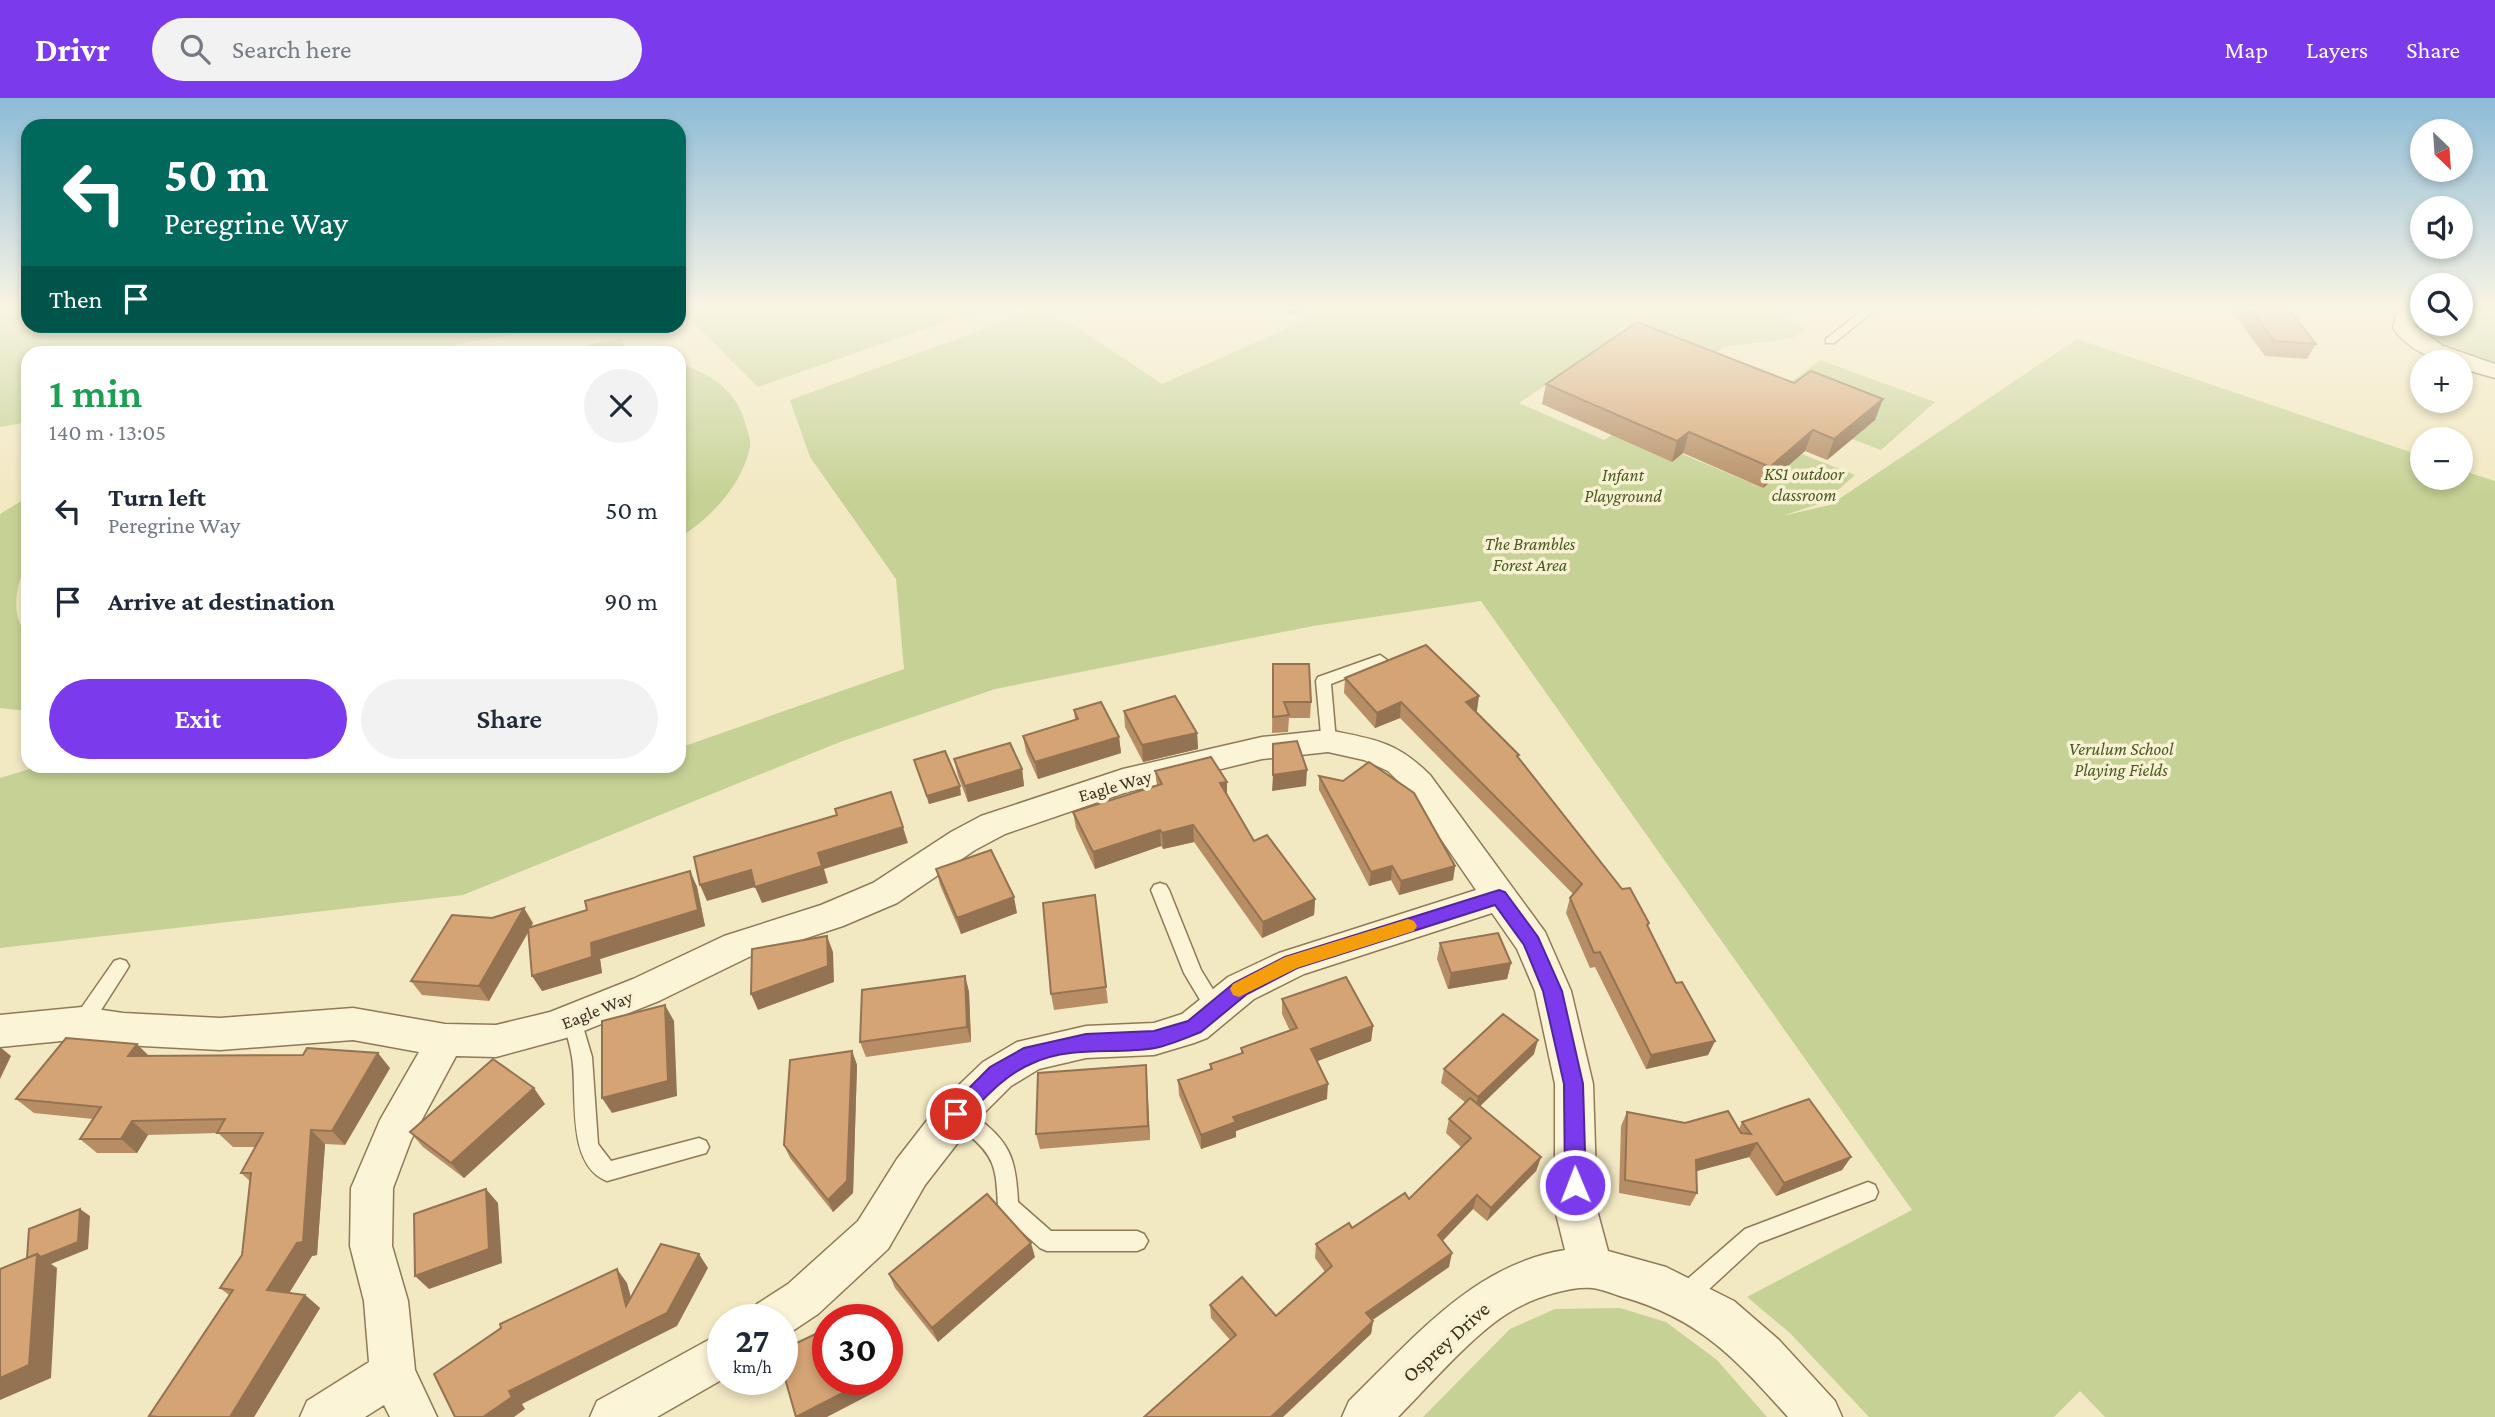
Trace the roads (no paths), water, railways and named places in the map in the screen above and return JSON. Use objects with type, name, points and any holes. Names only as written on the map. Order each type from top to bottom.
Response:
[{"type":"street","name":"Eagle Way","points":[[0,1031],[82,1023],[123,1029],[220,1034],[353,1024],[445,1040],[496,1041],[572,1020],[646,990],[737,946],[831,916],[885,893],[963,841],[993,825],[1123,781],[1262,748],[1328,741],[1371,750],[1399,764],[1419,783],[1532,942],[1553,991],[1574,1084],[1576,1210],[1591,1267]]},
{"type":"street","points":[[796,1304],[873,1234],[911,1172],[956,1114],[997,1073],[1030,1054],[1086,1042],[1154,1040],[1194,1027],[1241,988],[1292,963],[1499,897]]},
{"type":"street","points":[[414,1417],[393,1373],[386,1301],[371,1246],[372,1188],[394,1133],[445,1040]]},
{"type":"street","name":"Osprey Drive","points":[[1365,1417],[1464,1321],[1499,1294],[1545,1274],[1591,1267],[1666,1288],[1718,1318],[1763,1356],[1819,1417]]},
{"type":"street","points":[[613,1417],[707,1363]]},
{"type":"street","points":[[323,1417],[393,1373]]},
{"type":"lane","points":[[1328,741],[1323,681],[1380,660]]},
{"type":"lane","points":[[1160,890],[1193,973],[1216,1009]]},
{"type":"lane","points":[[82,1023],[120,966]]},
{"type":"lane","points":[[572,1020],[582,1057],[588,1147],[607,1172],[699,1147]]},
{"type":"lane","points":[[956,1114],[995,1143],[1006,1163],[1009,1206],[1047,1241],[1137,1241]]},
{"type":"lane","points":[[1683,1298],[1752,1236],[1868,1192]]},
{"type":"park label","name":"KS1 outdoor classroom","points":[[1804,484]]},
{"type":"park label","name":"Infant Playground","points":[[1623,485]]},
{"type":"park label","name":"The Brambles Forest Area","points":[[1530,554]]},
{"type":"park label","name":"Verulum School Playing Fields","points":[[2121,759]]}]
